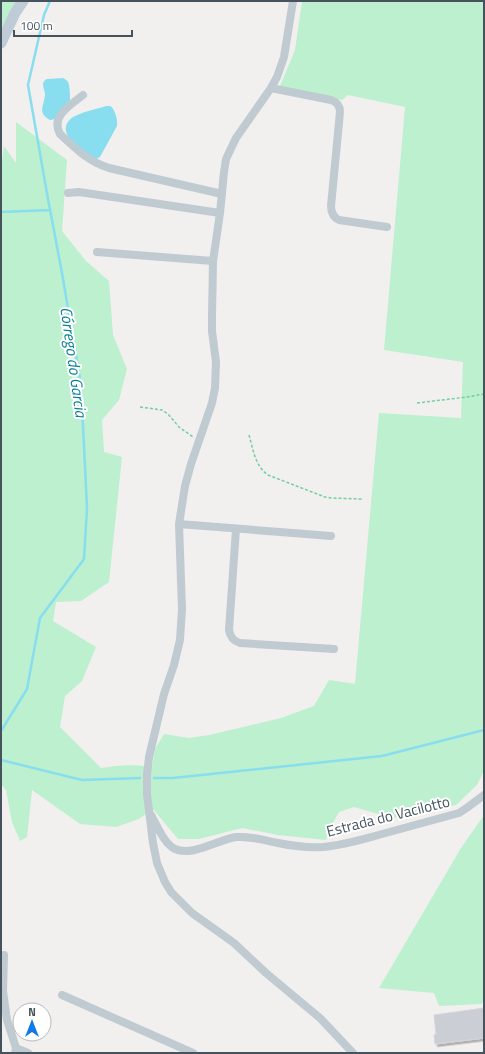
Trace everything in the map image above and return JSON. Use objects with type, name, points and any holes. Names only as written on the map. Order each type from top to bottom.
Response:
[{"type":"street","points":[[1,43],[15,13],[23,1]]},
{"type":"street","points":[[293,1],[284,57],[277,77],[236,138],[226,159],[213,261],[212,331],[216,362],[215,388],[212,403],[185,486],[179,524],[182,609],[180,640],[174,665],[164,694],[149,757],[147,794],[157,863],[171,892],[192,913],[234,944],[320,1018],[353,1053]]},
{"type":"street","points":[[271,88],[331,100],[338,105],[340,112],[331,206],[332,213],[334,217],[339,220],[387,227]]},
{"type":"street","points":[[83,95],[61,113],[57,121],[57,126],[60,134],[86,157],[109,168],[222,194]]},
{"type":"street","points":[[68,193],[79,192],[220,213]]},
{"type":"street","points":[[96,252],[213,261]]},
{"type":"street","points":[[179,524],[331,536]]},
{"type":"street","points":[[236,529],[229,630],[232,638],[236,642],[240,643],[334,649]]},
{"type":"street","name":"Estrada do Vacilotto","points":[[150,812],[167,844],[174,849],[183,852],[192,851],[237,837],[264,839],[299,846],[322,847],[345,844],[459,813],[484,796]]},
{"type":"street","points":[[4,955],[2,991],[15,1050],[28,1053]]},
{"type":"street","points":[[62,995],[193,1053]]},
{"type":"path","points":[[417,403],[484,394]]},
{"type":"path","points":[[140,407],[162,410],[168,414],[186,433],[200,440]]},
{"type":"path","points":[[249,435],[257,464],[268,475],[325,497],[362,499]]},
{"type":"green space","points":[[1,1],[19,1],[1,30]]},
{"type":"green space","points":[[302,1],[484,1],[484,771],[477,785],[456,805],[392,818],[354,807],[339,812],[331,826],[326,840],[278,835],[242,828],[199,839],[178,839],[153,809],[139,819],[116,827],[80,824],[32,790],[27,837],[20,841],[12,822],[6,790],[1,784],[1,169],[4,146],[16,163],[16,122],[67,160],[62,231],[86,261],[109,281],[113,335],[127,369],[119,400],[102,420],[104,452],[122,457],[109,582],[81,601],[56,602],[53,621],[96,647],[82,681],[65,696],[60,727],[101,768],[126,765],[152,767],[155,749],[164,734],[189,738],[209,735],[281,718],[314,706],[329,680],[355,684],[379,413],[461,418],[463,362],[384,350],[405,107],[348,95],[342,100],[280,86],[295,50]]},
{"type":"green space","points":[[484,815],[484,998],[482,1004],[439,1006],[434,993],[379,988],[461,848]]},
{"type":"water","points":[[63,78],[69,84],[70,100],[55,119],[50,120],[43,114],[42,111],[45,98],[43,83],[47,79]]},
{"type":"water","points":[[106,106],[112,107],[115,112],[117,126],[100,157],[96,159],[76,146],[68,136],[66,126],[73,117]]},
{"type":"building","points":[[484,1008],[484,1038],[435,1044],[434,1035],[436,1034],[434,1015]]},
{"type":"waterway","name":"Córrego do Garcia","points":[[1,731],[27,689],[40,618],[84,559],[87,508],[81,385],[28,85],[44,15],[50,1]]},
{"type":"waterway","points":[[1,212],[50,210]]},
{"type":"waterway","points":[[154,778],[173,778],[382,756],[484,730]]},
{"type":"waterway","points":[[1,760],[82,780],[140,778]]}]
